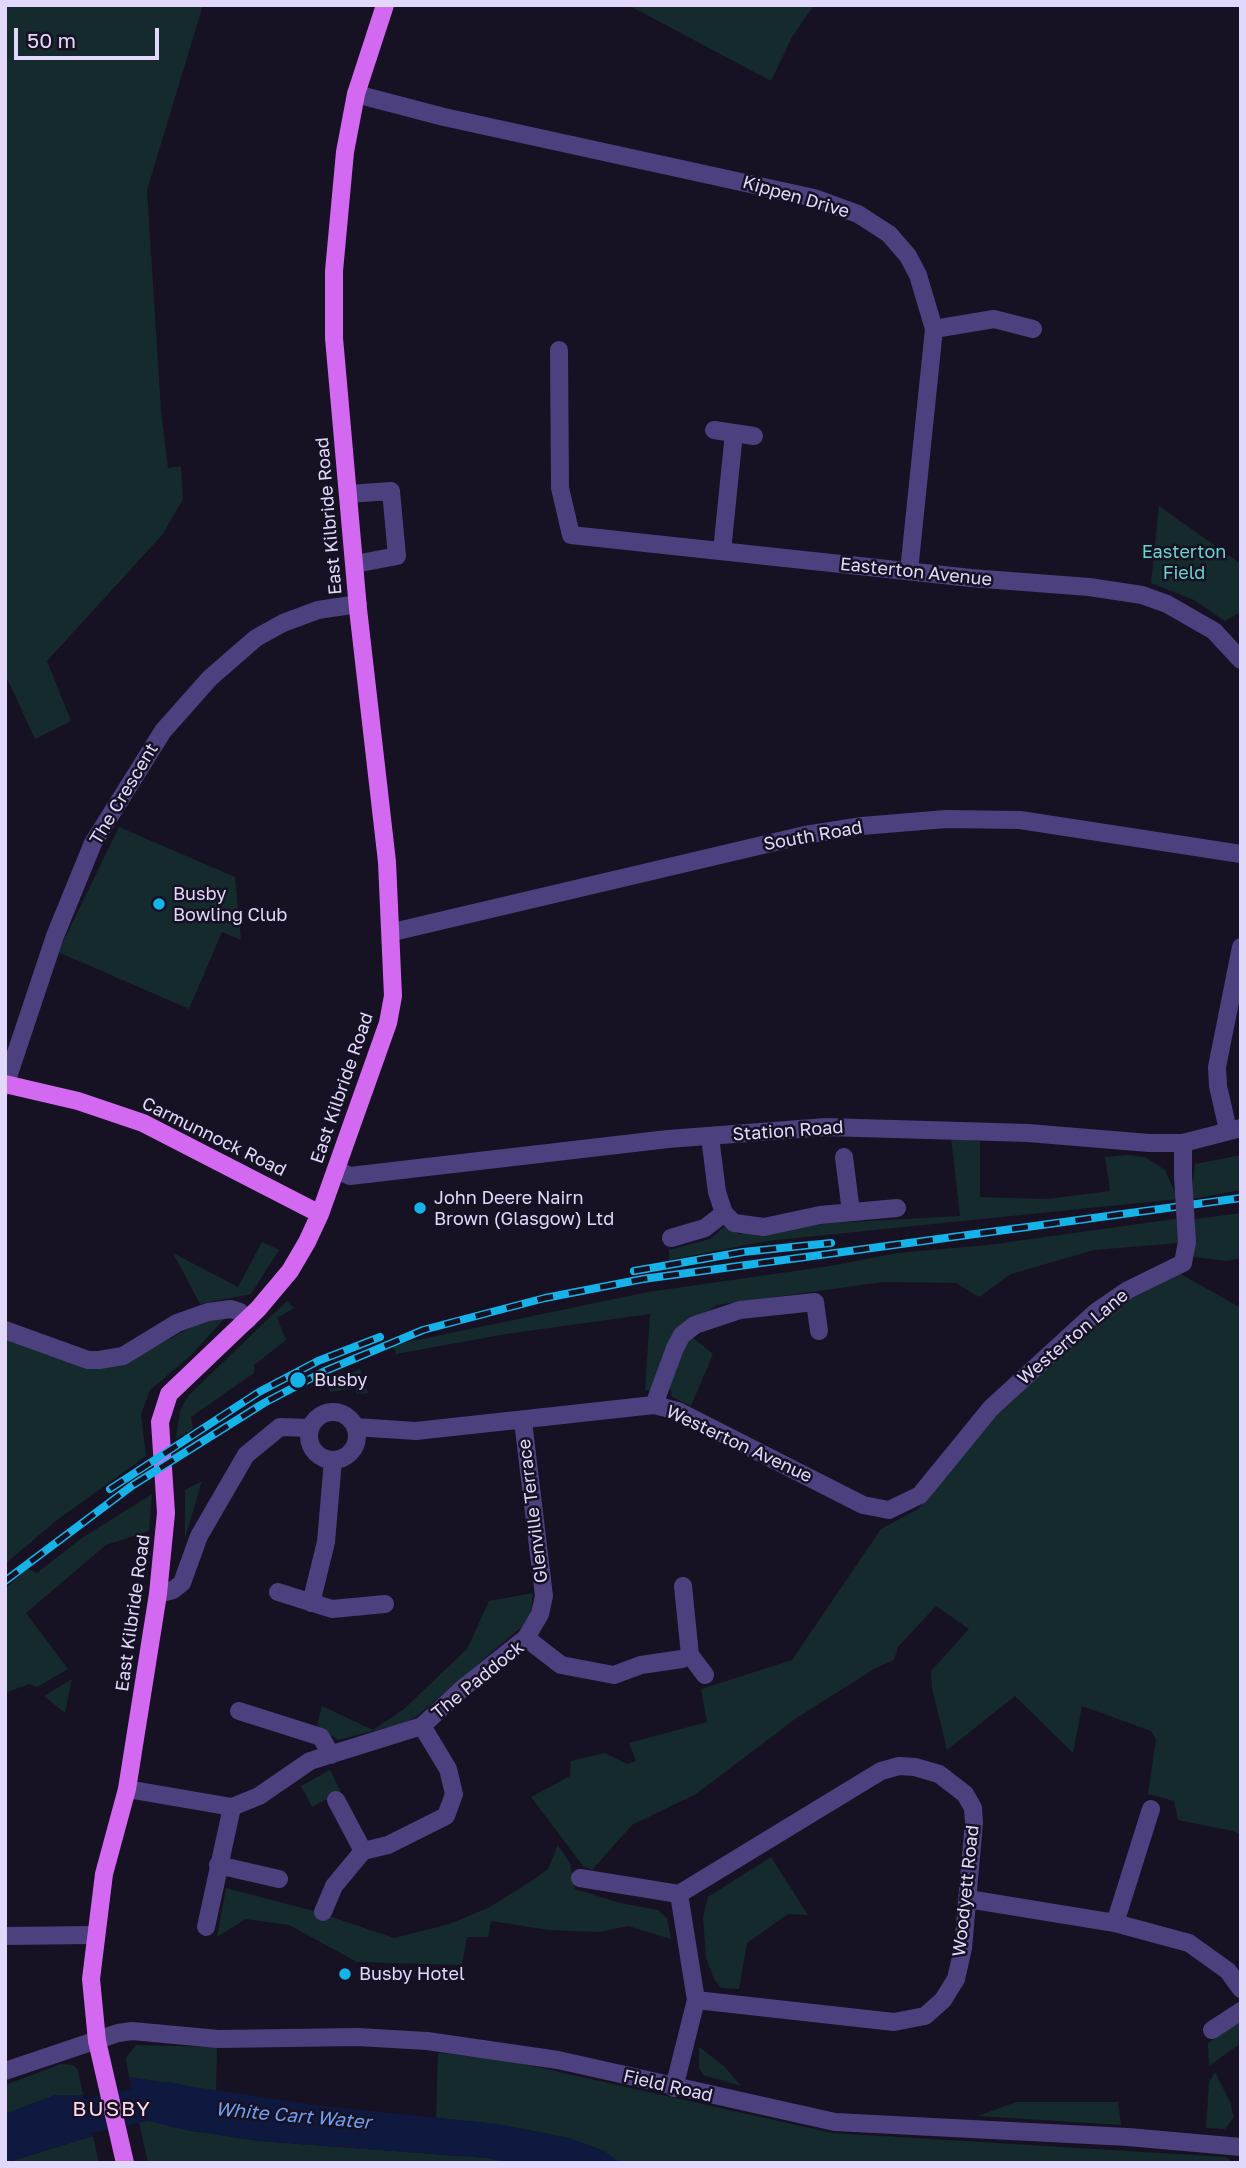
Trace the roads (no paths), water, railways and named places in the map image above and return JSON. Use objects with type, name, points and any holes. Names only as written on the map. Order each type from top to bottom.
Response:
[{"type":"main road","name":"East Kilbride Road","points":[[125,2163],[97,2041],[91,1979],[94,1935],[104,1874],[127,1789],[158,1594],[166,1513],[160,1444],[163,1409],[169,1394],[248,1320],[290,1271],[320,1214],[388,1023],[393,996],[393,932],[358,604],[334,338],[334,271],[345,152],[356,94],[385,5]]},
{"type":"main road","name":"Carmunnock Road","points":[[5,1085],[78,1101],[143,1123],[320,1214]]},
{"type":"street","name":"Kippen Drive","points":[[356,94],[444,117],[838,205],[889,234],[908,256],[924,293],[934,329],[909,571]]},
{"type":"street","points":[[934,329],[995,319],[1034,329]]},
{"type":"street","name":"Easterton Avenue","points":[[559,350],[560,488],[571,535],[1088,587],[1142,595],[1184,612],[1214,631],[1241,660]]},
{"type":"street","points":[[713,430],[754,436]]},
{"type":"street","points":[[722,551],[734,433]]},
{"type":"street","points":[[348,494],[391,491],[397,556],[355,564]]},
{"type":"street","name":"The Crescent","points":[[5,1085],[47,961],[93,842],[163,731],[209,678],[256,638],[283,623],[318,610],[358,604]]},
{"type":"street","name":"South Road","points":[[393,932],[805,835],[862,826],[946,819],[1020,820],[1241,854]]},
{"type":"street","points":[[1235,1129],[1218,1086],[1217,1067],[1241,947]]},
{"type":"street","name":"Station Road","points":[[336,1170],[350,1176],[668,1139],[826,1126],[1183,1143],[1235,1129]]},
{"type":"street","points":[[709,1137],[717,1192],[724,1213],[734,1223],[764,1227],[820,1215],[897,1208]]},
{"type":"street","name":"Westerton Lane","points":[[889,1510],[920,1495],[991,1408],[1096,1312],[1128,1290],[1183,1263],[1187,1242],[1183,1143]]},
{"type":"street","points":[[844,1157],[851,1212]]},
{"type":"street","points":[[671,1238],[705,1228],[724,1213]]},
{"type":"street","points":[[654,1405],[675,1348],[682,1335],[695,1325],[740,1310],[815,1302],[819,1331]]},
{"type":"street","points":[[5,1330],[88,1360],[99,1360],[123,1356],[177,1323],[208,1312],[230,1309],[240,1312],[248,1320]]},
{"type":"street","name":"Westerton Avenue","points":[[355,1427],[416,1431],[654,1405],[678,1411],[863,1505],[889,1510]]},
{"type":"street","points":[[332,1412],[350,1420],[355,1427],[352,1450],[333,1460],[318,1455],[310,1443],[310,1428],[323,1414],[332,1412]]},
{"type":"street","name":"Glenville Terrace","points":[[523,1421],[544,1595],[540,1614],[526,1638]]},
{"type":"street","points":[[158,1594],[173,1590],[181,1583],[199,1536],[246,1455],[280,1427],[310,1428]]},
{"type":"street","points":[[311,1603],[326,1542],[333,1460]]},
{"type":"street","points":[[683,1586],[690,1655],[705,1675]]},
{"type":"street","points":[[278,1592],[311,1603],[345,1609],[385,1604]]},
{"type":"street","name":"The Paddock","points":[[232,1807],[259,1796],[310,1761],[422,1726],[463,1688],[526,1638],[561,1665],[614,1675],[641,1665],[690,1655]]},
{"type":"street","points":[[239,1712],[321,1737],[331,1755]]},
{"type":"street","name":"The Paddock","points":[[363,1851],[388,1845],[446,1816],[454,1794],[448,1769],[422,1726]]},
{"type":"street","name":"Woodyett Road","points":[[679,1894],[862,1782],[899,1766],[915,1767],[939,1774],[965,1794],[973,1808],[968,1899],[956,1979],[943,2000],[925,2016],[894,2022],[696,2000]]},
{"type":"street","points":[[127,1789],[232,1807],[206,1927]]},
{"type":"street","points":[[323,1912],[334,1886],[363,1851],[336,1800]]},
{"type":"street","points":[[1115,1923],[1151,1809]]},
{"type":"street","points":[[218,1865],[279,1879]]},
{"type":"street","points":[[580,1878],[679,1894],[696,2000],[674,2088]]},
{"type":"street","points":[[968,1899],[1115,1923],[1189,1943],[1228,1971],[1241,1989]]},
{"type":"street","points":[[5,1936],[94,1935]]},
{"type":"street","points":[[1212,2030],[1241,2011]]},
{"type":"street","name":"Field Road","points":[[5,2071],[118,2032],[132,2031],[218,2039],[358,2037],[427,2041],[558,2060],[835,2122],[1128,2137],[1241,2147]]},
{"type":"water","points":[[129,2077],[314,2105],[497,2124],[569,2138],[604,2151],[620,2163],[511,2163],[487,2158],[260,2141],[186,2130],[138,2118]]},
{"type":"water","points":[[56,2095],[83,2095],[93,2136],[5,2163],[5,2114]]},
{"type":"waterway","name":"White Cart Water","points":[[5,2141],[44,2126],[166,2099],[183,2103]]},
{"type":"railway","points":[[5,1581],[133,1485],[264,1403],[325,1371],[423,1330],[545,1298],[643,1279],[1241,1198]]},
{"type":"railway","points":[[634,1271],[743,1252],[831,1243]]},
{"type":"railway","points":[[110,1489],[259,1392],[318,1361],[380,1337]]},
{"type":"place","name":"Busby Bowling Club","points":[[159,904]]},
{"type":"place","name":"John Deere Nairn Brown (Glasgow) Ltd","points":[[420,1208]]},
{"type":"place","name":"Busby","points":[[298,1380]]},
{"type":"place","name":"Busby Hotel","points":[[345,1974]]},
{"type":"district","name":"BUSBY","points":[[112,2109]]},
{"type":"park label","name":"Easterton Field","points":[[1184,562]]}]
